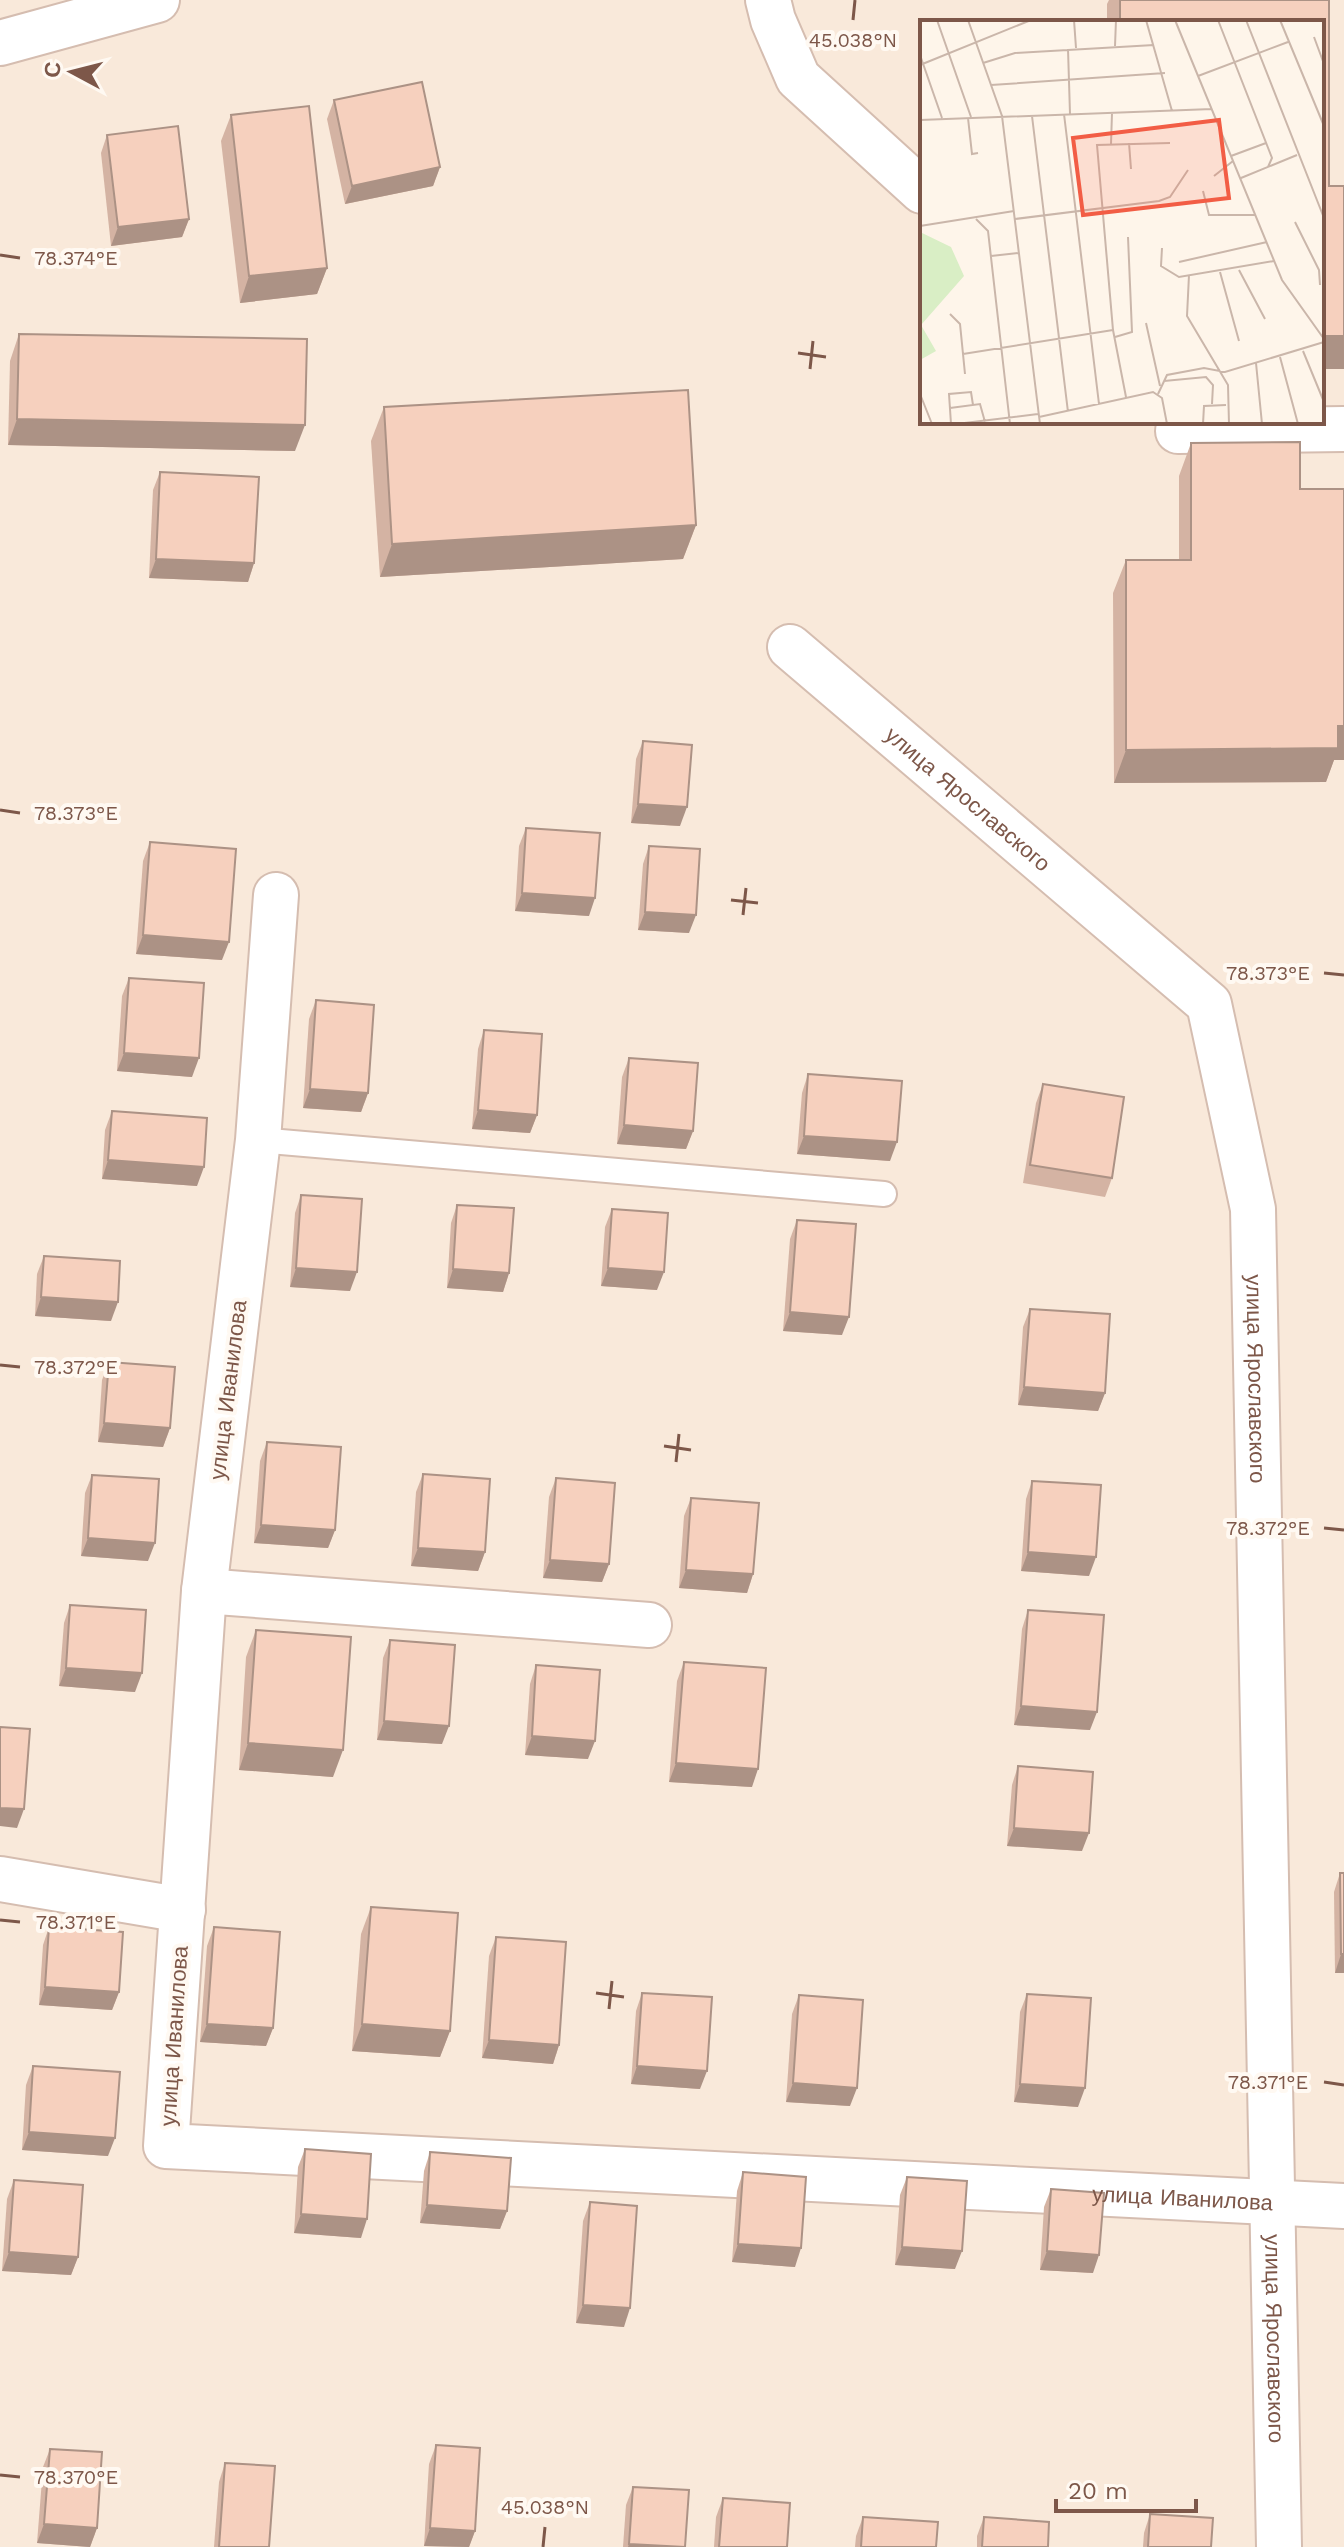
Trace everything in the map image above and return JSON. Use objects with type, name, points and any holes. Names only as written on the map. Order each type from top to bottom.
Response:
[{"type":"street","points":[[0,43],[157,0]]},
{"type":"street","points":[[768,0],[773,20],[798,78],[920,189]]},
{"type":"street","points":[[1178,431],[1344,429]]},
{"type":"street","name":"улица Ярославского","points":[[790,647],[1209,1004],[1253,1209],[1279,2547]]},
{"type":"street","name":"улица Иванилова","points":[[276,895],[258,1140],[204,1591],[166,2146],[1344,2206]]},
{"type":"street","points":[[204,1591],[649,1625]]},
{"type":"street","points":[[0,1879],[183,1910]]},
{"type":"lane","points":[[258,1140],[884,1194]]},
{"type":"shaded area","points":[[0,0],[1344,0],[1344,2547],[0,2547]]},
{"type":"building","points":[[1120,0],[1329,0],[1329,186],[1344,186],[1344,336],[1324,336],[1324,20],[1120,20]]},
{"type":"building","points":[[422,82],[440,167],[352,186],[334,100]]},
{"type":"building","points":[[309,106],[327,268],[249,276],[231,115]]},
{"type":"building","points":[[178,126],[189,219],[118,227],[107,135]]},
{"type":"building","points":[[19,334],[307,339],[305,425],[17,419]]},
{"type":"building","points":[[688,390],[696,525],[392,544],[384,407]]},
{"type":"building","points":[[1300,442],[1300,489],[1344,489],[1344,726],[1338,726],[1338,748],[1126,750],[1126,560],[1191,560],[1191,443]]},
{"type":"building","points":[[160,472],[259,477],[254,563],[156,559]]},
{"type":"building","points":[[643,741],[692,745],[687,807],[638,804]]},
{"type":"building","points":[[526,828],[600,833],[595,898],[522,893]]},
{"type":"building","points":[[150,842],[236,849],[229,942],[143,935]]},
{"type":"building","points":[[649,846],[700,849],[696,915],[645,912]]},
{"type":"building","points":[[129,978],[204,983],[199,1058],[124,1053]]},
{"type":"building","points":[[316,1000],[374,1005],[368,1093],[310,1089]]},
{"type":"building","points":[[484,1030],[542,1034],[537,1115],[478,1110]]},
{"type":"building","points":[[629,1058],[698,1063],[693,1131],[624,1125]]},
{"type":"building","points":[[808,1074],[902,1081],[897,1142],[804,1136]]},
{"type":"building","points":[[1043,1084],[1124,1097],[1112,1178],[1030,1165]]},
{"type":"building","points":[[112,1111],[207,1118],[204,1167],[108,1160]]},
{"type":"building","points":[[301,1195],[362,1199],[357,1272],[296,1268]]},
{"type":"building","points":[[457,1205],[514,1208],[509,1273],[453,1269]]},
{"type":"building","points":[[612,1209],[668,1213],[664,1272],[608,1268]]},
{"type":"building","points":[[797,1220],[856,1224],[849,1317],[790,1312]]},
{"type":"building","points":[[44,1256],[120,1261],[118,1302],[41,1297]]},
{"type":"building","points":[[1030,1309],[1110,1314],[1105,1393],[1024,1387]]},
{"type":"building","points":[[109,1362],[175,1367],[170,1428],[104,1423]]},
{"type":"building","points":[[267,1442],[341,1447],[335,1530],[261,1525]]},
{"type":"building","points":[[423,1474],[490,1479],[485,1552],[418,1548]]},
{"type":"building","points":[[92,1475],[159,1479],[155,1543],[88,1538]]},
{"type":"building","points":[[556,1478],[615,1483],[609,1564],[550,1560]]},
{"type":"building","points":[[1032,1481],[1101,1485],[1096,1557],[1028,1552]]},
{"type":"building","points":[[691,1498],[759,1503],[753,1574],[686,1570]]},
{"type":"building","points":[[70,1605],[146,1610],[142,1673],[66,1668]]},
{"type":"building","points":[[1028,1610],[1104,1615],[1097,1712],[1021,1706]]},
{"type":"building","points":[[256,1630],[351,1637],[343,1750],[248,1743]]},
{"type":"building","points":[[390,1640],[455,1645],[449,1726],[384,1721]]},
{"type":"building","points":[[684,1662],[766,1668],[758,1769],[676,1763]]},
{"type":"building","points":[[536,1665],[600,1670],[595,1741],[532,1736]]},
{"type":"building","points":[[0,1727],[30,1729],[24,1809],[0,1808]]},
{"type":"building","points":[[1018,1766],[1093,1772],[1089,1833],[1014,1828]]},
{"type":"building","points":[[1340,1873],[1344,1873],[1344,1954],[1341,1954]]},
{"type":"building","points":[[371,1907],[458,1913],[450,2031],[362,2024]]},
{"type":"building","points":[[49,1927],[123,1932],[119,1992],[45,1987]]},
{"type":"building","points":[[214,1927],[280,1932],[273,2028],[207,2024]]},
{"type":"building","points":[[496,1937],[566,1942],[559,2045],[489,2040]]},
{"type":"building","points":[[642,1993],[712,1997],[707,2071],[637,2066]]},
{"type":"building","points":[[1027,1994],[1091,1998],[1085,2088],[1020,2084]]},
{"type":"building","points":[[799,1995],[863,2000],[857,2088],[793,2083]]},
{"type":"building","points":[[33,2066],[120,2072],[115,2138],[29,2132]]},
{"type":"building","points":[[305,2149],[371,2154],[367,2219],[301,2214]]},
{"type":"building","points":[[430,2152],[511,2158],[507,2211],[427,2205]]},
{"type":"building","points":[[743,2172],[806,2177],[801,2248],[738,2244]]},
{"type":"building","points":[[907,2177],[967,2181],[962,2251],[902,2247]]},
{"type":"building","points":[[14,2180],[83,2185],[78,2257],[9,2252]]},
{"type":"building","points":[[1051,2189],[1104,2193],[1099,2255],[1047,2251]]},
{"type":"building","points":[[590,2202],[637,2206],[630,2308],[583,2305]]},
{"type":"building","points":[[436,2445],[480,2448],[475,2531],[430,2528]]},
{"type":"building","points":[[50,2449],[102,2452],[97,2528],[44,2524]]},
{"type":"building","points":[[225,2463],[275,2466],[269,2547],[219,2547]]},
{"type":"building","points":[[633,2487],[689,2490],[685,2547],[629,2544]]},
{"type":"building","points":[[723,2498],[790,2503],[787,2547],[719,2547]]},
{"type":"building","points":[[1150,2514],[1213,2518],[1211,2547],[1148,2547]]},
{"type":"building","points":[[863,2517],[938,2522],[936,2547],[861,2547]]},
{"type":"building","points":[[984,2517],[1049,2522],[1048,2547],[982,2547]]}]
